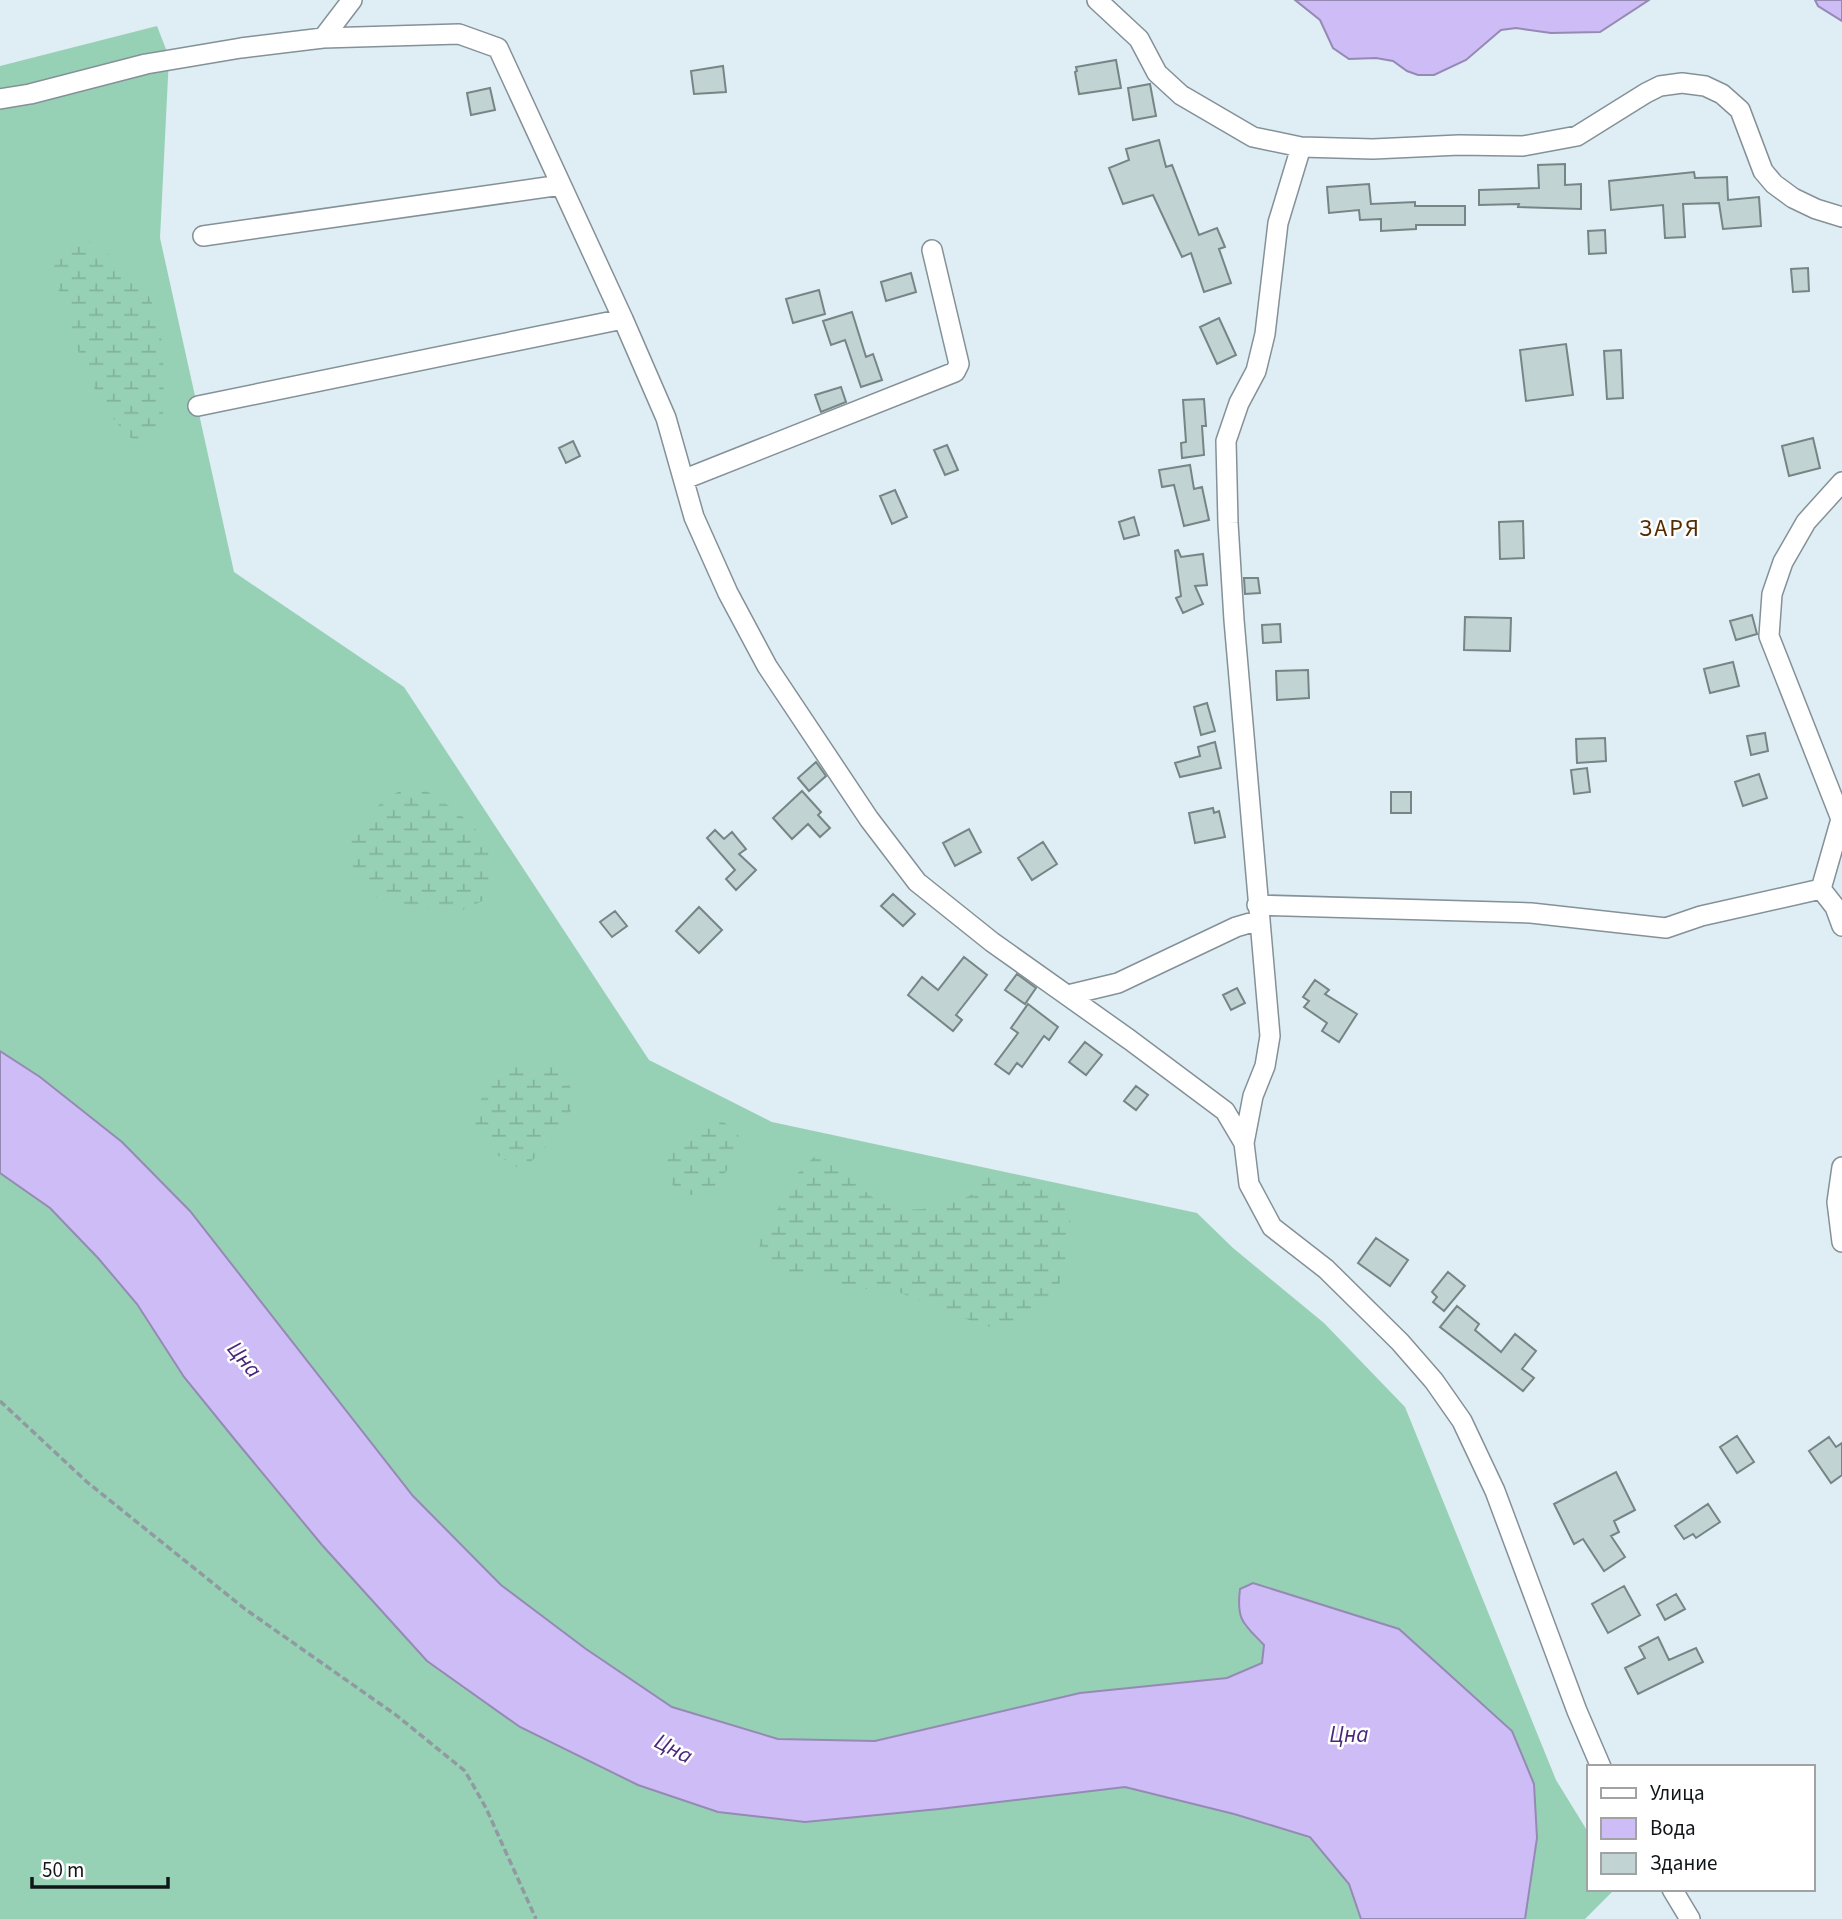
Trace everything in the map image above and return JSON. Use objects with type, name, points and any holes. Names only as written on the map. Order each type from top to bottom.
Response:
[{"type":"street","points":[[323,38],[352,0]]},
{"type":"street","points":[[1097,0],[1139,39],[1157,73],[1181,95],[1253,137],[1301,147],[1373,149],[1459,145],[1522,146],[1577,136],[1660,86],[1682,83],[1705,86],[1722,94],[1740,110],[1763,171],[1774,184],[1793,198],[1842,217]]},
{"type":"street","points":[[0,99],[30,94],[146,64],[323,38],[459,34],[498,48],[666,418],[694,517],[728,593],[761,654],[869,819],[917,882],[992,942],[1225,1111],[1244,1143]]},
{"type":"street","points":[[1301,147],[1278,223],[1265,334],[1256,371],[1239,403],[1226,441],[1234,620],[1270,1036],[1265,1066],[1253,1096],[1244,1143],[1249,1184],[1272,1227],[1326,1269],[1400,1342],[1434,1381],[1462,1421],[1495,1491],[1600,1765]]},
{"type":"street","points":[[203,236],[561,185]]},
{"type":"street","points":[[685,479],[955,372],[959,364],[932,250]]},
{"type":"street","points":[[198,406],[623,319]]},
{"type":"street","points":[[1821,889],[1841,819],[1769,636],[1772,594],[1783,562],[1806,522],[1842,482]]},
{"type":"street","points":[[1068,995],[1118,983],[1236,927],[1259,912],[1531,913],[1666,928],[1701,916],[1821,889]]},
{"type":"street","points":[[1821,889],[1835,907],[1842,926]]},
{"type":"street","points":[[1842,1167],[1837,1202],[1842,1242]]},
{"type":"street","points":[[1673,1891],[1690,1919]]},
{"type":"path","points":[[0,1401],[87,1482],[245,1609],[396,1715],[465,1771],[486,1808],[536,1919]]},
{"type":"green space","points":[[157,26],[169,57],[160,238],[234,572],[404,687],[649,1060],[772,1122],[1197,1213],[1233,1248],[1324,1323],[1405,1407],[1556,1780],[1587,1830],[1587,1891],[1613,1891],[1585,1919],[1525,1919],[1537,1838],[1243,1624],[1264,1645],[1262,1663],[1227,1678],[1080,1693],[875,1741],[778,1739],[673,1707],[586,1649],[501,1585],[413,1496],[190,1211],[122,1142],[40,1077],[0,1051],[0,66]]},
{"type":"green space","points":[[86,239],[120,263],[138,280],[148,295],[160,330],[164,368],[163,423],[152,436],[135,441],[115,421],[92,384],[76,345],[53,273],[52,267],[71,241]]},
{"type":"green space","points":[[417,785],[463,817],[486,844],[491,860],[492,878],[487,899],[458,912],[395,904],[378,898],[356,874],[348,843],[385,800]]},
{"type":"green space","points":[[516,1064],[549,1064],[571,1088],[571,1111],[552,1140],[529,1164],[517,1167],[484,1143],[477,1130],[475,1117],[487,1091]]},
{"type":"green space","points":[[707,1119],[718,1119],[737,1130],[740,1141],[733,1163],[711,1190],[687,1196],[670,1182],[666,1164],[676,1146]]},
{"type":"green space","points":[[814,1157],[833,1164],[880,1202],[901,1209],[937,1207],[959,1200],[975,1192],[992,1173],[1037,1185],[1061,1203],[1070,1217],[1071,1233],[1056,1300],[1012,1326],[995,1328],[898,1292],[848,1287],[815,1276],[783,1272],[768,1264],[759,1251],[761,1236],[778,1209],[791,1180]]},
{"type":"green space","points":[[0,1173],[50,1208],[98,1258],[137,1304],[184,1377],[236,1441],[322,1545],[427,1661],[520,1727],[638,1785],[718,1812],[805,1822],[1125,1787],[1234,1814],[1310,1837],[1349,1884],[1361,1919],[0,1919]]},
{"type":"water","points":[[1295,0],[1649,0],[1600,32],[1551,33],[1516,28],[1501,30],[1466,60],[1434,75],[1418,75],[1393,61],[1376,58],[1349,59],[1333,48],[1320,20]]},
{"type":"water","points":[[1815,0],[1842,0],[1842,21],[1818,6]]},
{"type":"water","name":"Цна","points":[[0,1051],[40,1077],[122,1142],[190,1211],[413,1496],[501,1585],[586,1649],[672,1707],[778,1739],[875,1741],[1080,1693],[1227,1678],[1262,1663],[1264,1645],[1243,1621],[1239,1608],[1240,1589],[1253,1583],[1399,1629],[1512,1731],[1534,1784],[1537,1838],[1525,1919],[1361,1919],[1349,1884],[1310,1837],[1234,1814],[1125,1787],[805,1822],[718,1812],[638,1785],[520,1727],[427,1661],[322,1545],[236,1441],[184,1377],[137,1304],[98,1258],[50,1208],[0,1173]]},
{"type":"building","points":[[1116,60],[1121,88],[1079,94],[1076,67]]},
{"type":"building","points":[[723,66],[726,92],[694,94],[691,71]]},
{"type":"building","points":[[1150,84],[1156,116],[1133,120],[1128,88]]},
{"type":"building","points":[[490,88],[495,110],[471,115],[467,93]]},
{"type":"building","points":[[1159,140],[1166,167],[1172,165],[1199,235],[1217,228],[1225,247],[1219,249],[1231,283],[1204,292],[1191,253],[1182,257],[1153,195],[1123,204],[1109,168],[1129,160],[1126,149]]},
{"type":"building","points":[[1565,164],[1565,185],[1581,184],[1581,209],[1518,207],[1519,204],[1479,205],[1479,190],[1539,188],[1538,165]]},
{"type":"building","points":[[1694,172],[1695,178],[1727,177],[1728,200],[1759,197],[1761,226],[1723,229],[1719,203],[1683,204],[1685,237],[1665,238],[1663,205],[1611,210],[1609,181]]},
{"type":"building","points":[[1369,184],[1371,204],[1415,202],[1415,206],[1465,206],[1465,225],[1416,225],[1416,229],[1381,231],[1381,219],[1360,220],[1359,210],[1329,213],[1327,187]]},
{"type":"building","points":[[1605,230],[1606,253],[1589,254],[1588,231]]},
{"type":"building","points":[[1808,268],[1809,291],[1793,292],[1791,269]]},
{"type":"building","points":[[911,273],[916,292],[886,301],[881,282]]},
{"type":"building","points":[[819,290],[825,314],[793,323],[786,299]]},
{"type":"building","points":[[852,312],[866,357],[873,354],[882,380],[861,387],[845,340],[831,345],[823,321]]},
{"type":"building","points":[[1219,318],[1236,355],[1217,364],[1200,327]]},
{"type":"building","points":[[1566,344],[1573,395],[1526,401],[1520,350]]},
{"type":"building","points":[[1621,350],[1623,398],[1607,399],[1604,351]]},
{"type":"building","points":[[841,387],[846,402],[821,412],[815,395]]},
{"type":"building","points":[[1204,399],[1204,455],[1182,458],[1181,443],[1186,442],[1183,400]]},
{"type":"building","points":[[1813,438],[1820,468],[1789,476],[1782,446]]},
{"type":"building","points":[[573,441],[580,456],[566,463],[559,448]]},
{"type":"building","points":[[947,445],[958,470],[945,475],[934,450]]},
{"type":"building","points":[[1190,465],[1194,489],[1202,487],[1209,520],[1184,526],[1174,485],[1162,487],[1159,470]]},
{"type":"building","points":[[895,490],[907,517],[892,524],[880,496]]},
{"type":"building","points":[[1134,517],[1139,535],[1124,539],[1119,522]]},
{"type":"building","points":[[1523,521],[1524,558],[1500,559],[1499,522]]},
{"type":"building","points":[[1178,550],[1181,557],[1203,554],[1207,585],[1195,586],[1203,604],[1183,613],[1176,598],[1181,596],[1175,551]]},
{"type":"building","points":[[1244,578],[1258,578],[1260,593],[1245,594]]},
{"type":"building","points":[[1752,615],[1757,634],[1736,640],[1730,621]]},
{"type":"building","points":[[1465,617],[1511,618],[1510,651],[1464,650]]},
{"type":"building","points":[[1280,624],[1281,642],[1263,643],[1262,625]]},
{"type":"building","points":[[1733,662],[1739,686],[1710,693],[1704,669]]},
{"type":"building","points":[[1308,670],[1309,698],[1277,700],[1276,671]]},
{"type":"building","points":[[1207,703],[1215,731],[1201,735],[1194,707]]},
{"type":"building","points":[[1765,733],[1768,751],[1751,755],[1747,736]]},
{"type":"building","points":[[1605,738],[1606,761],[1577,763],[1576,739]]},
{"type":"building","points":[[1215,742],[1221,768],[1180,777],[1175,763],[1200,756],[1198,747]]},
{"type":"building","points":[[816,762],[826,776],[809,791],[798,778]]},
{"type":"building","points":[[1587,768],[1590,792],[1574,794],[1571,770]]},
{"type":"building","points":[[1759,774],[1767,798],[1743,806],[1735,782]]},
{"type":"building","points":[[802,791],[821,812],[818,815],[830,828],[820,837],[808,824],[792,839],[773,818]]},
{"type":"building","points":[[1391,792],[1411,792],[1411,813],[1391,813]]},
{"type":"building","points":[[1213,808],[1214,813],[1219,811],[1225,837],[1195,843],[1189,813]]},
{"type":"building","points":[[969,829],[981,852],[955,866],[943,843]]},
{"type":"building","points":[[715,830],[724,839],[732,832],[746,849],[739,854],[756,870],[736,890],[726,879],[735,870],[707,838]]},
{"type":"building","points":[[1043,842],[1057,864],[1032,880],[1018,858]]},
{"type":"building","points":[[893,894],[915,914],[903,926],[881,906]]},
{"type":"building","points":[[699,907],[722,930],[699,953],[676,931]]},
{"type":"building","points":[[615,911],[627,926],[612,937],[600,922]]},
{"type":"building","points":[[964,957],[987,975],[956,1015],[962,1020],[953,1031],[908,995],[922,977],[938,990]]},
{"type":"building","points":[[1017,974],[1036,988],[1025,1004],[1005,990]]},
{"type":"building","points":[[1315,980],[1329,990],[1325,994],[1357,1014],[1339,1042],[1322,1031],[1327,1023],[1304,1007],[1309,1001],[1303,997]]},
{"type":"building","points":[[1237,988],[1245,1003],[1231,1010],[1223,995]]},
{"type":"building","points":[[1028,1004],[1058,1027],[1049,1040],[1044,1036],[1022,1067],[1017,1063],[1009,1074],[995,1064],[1018,1033],[1011,1028]]},
{"type":"building","points":[[1085,1042],[1102,1055],[1086,1075],[1069,1062]]},
{"type":"building","points":[[1136,1086],[1148,1095],[1136,1110],[1124,1101]]},
{"type":"building","points":[[1376,1238],[1408,1260],[1390,1286],[1358,1263]]},
{"type":"building","points":[[1448,1272],[1465,1286],[1444,1311],[1433,1302],[1437,1297],[1432,1292]]},
{"type":"building","points":[[1457,1306],[1479,1324],[1475,1330],[1501,1352],[1515,1334],[1536,1351],[1522,1369],[1534,1378],[1523,1391],[1440,1327]]},
{"type":"building","points":[[1737,1436],[1754,1462],[1737,1473],[1720,1447]]},
{"type":"building","points":[[1829,1437],[1836,1447],[1842,1443],[1842,1475],[1831,1483],[1809,1451]]},
{"type":"building","points":[[1616,1472],[1635,1510],[1614,1521],[1619,1532],[1611,1536],[1625,1557],[1604,1571],[1583,1539],[1574,1544],[1554,1504]]},
{"type":"building","points":[[1708,1504],[1720,1522],[1696,1538],[1693,1534],[1684,1539],[1675,1526]]},
{"type":"building","points":[[1624,1586],[1640,1615],[1608,1633],[1592,1604]]},
{"type":"building","points":[[1676,1594],[1685,1609],[1665,1620],[1657,1605]]},
{"type":"building","points":[[1658,1637],[1669,1660],[1696,1648],[1703,1662],[1638,1694],[1625,1668],[1645,1658],[1639,1647]]},
{"type":"district","name":"ЗАРЯ","points":[[1670,528]]}]
